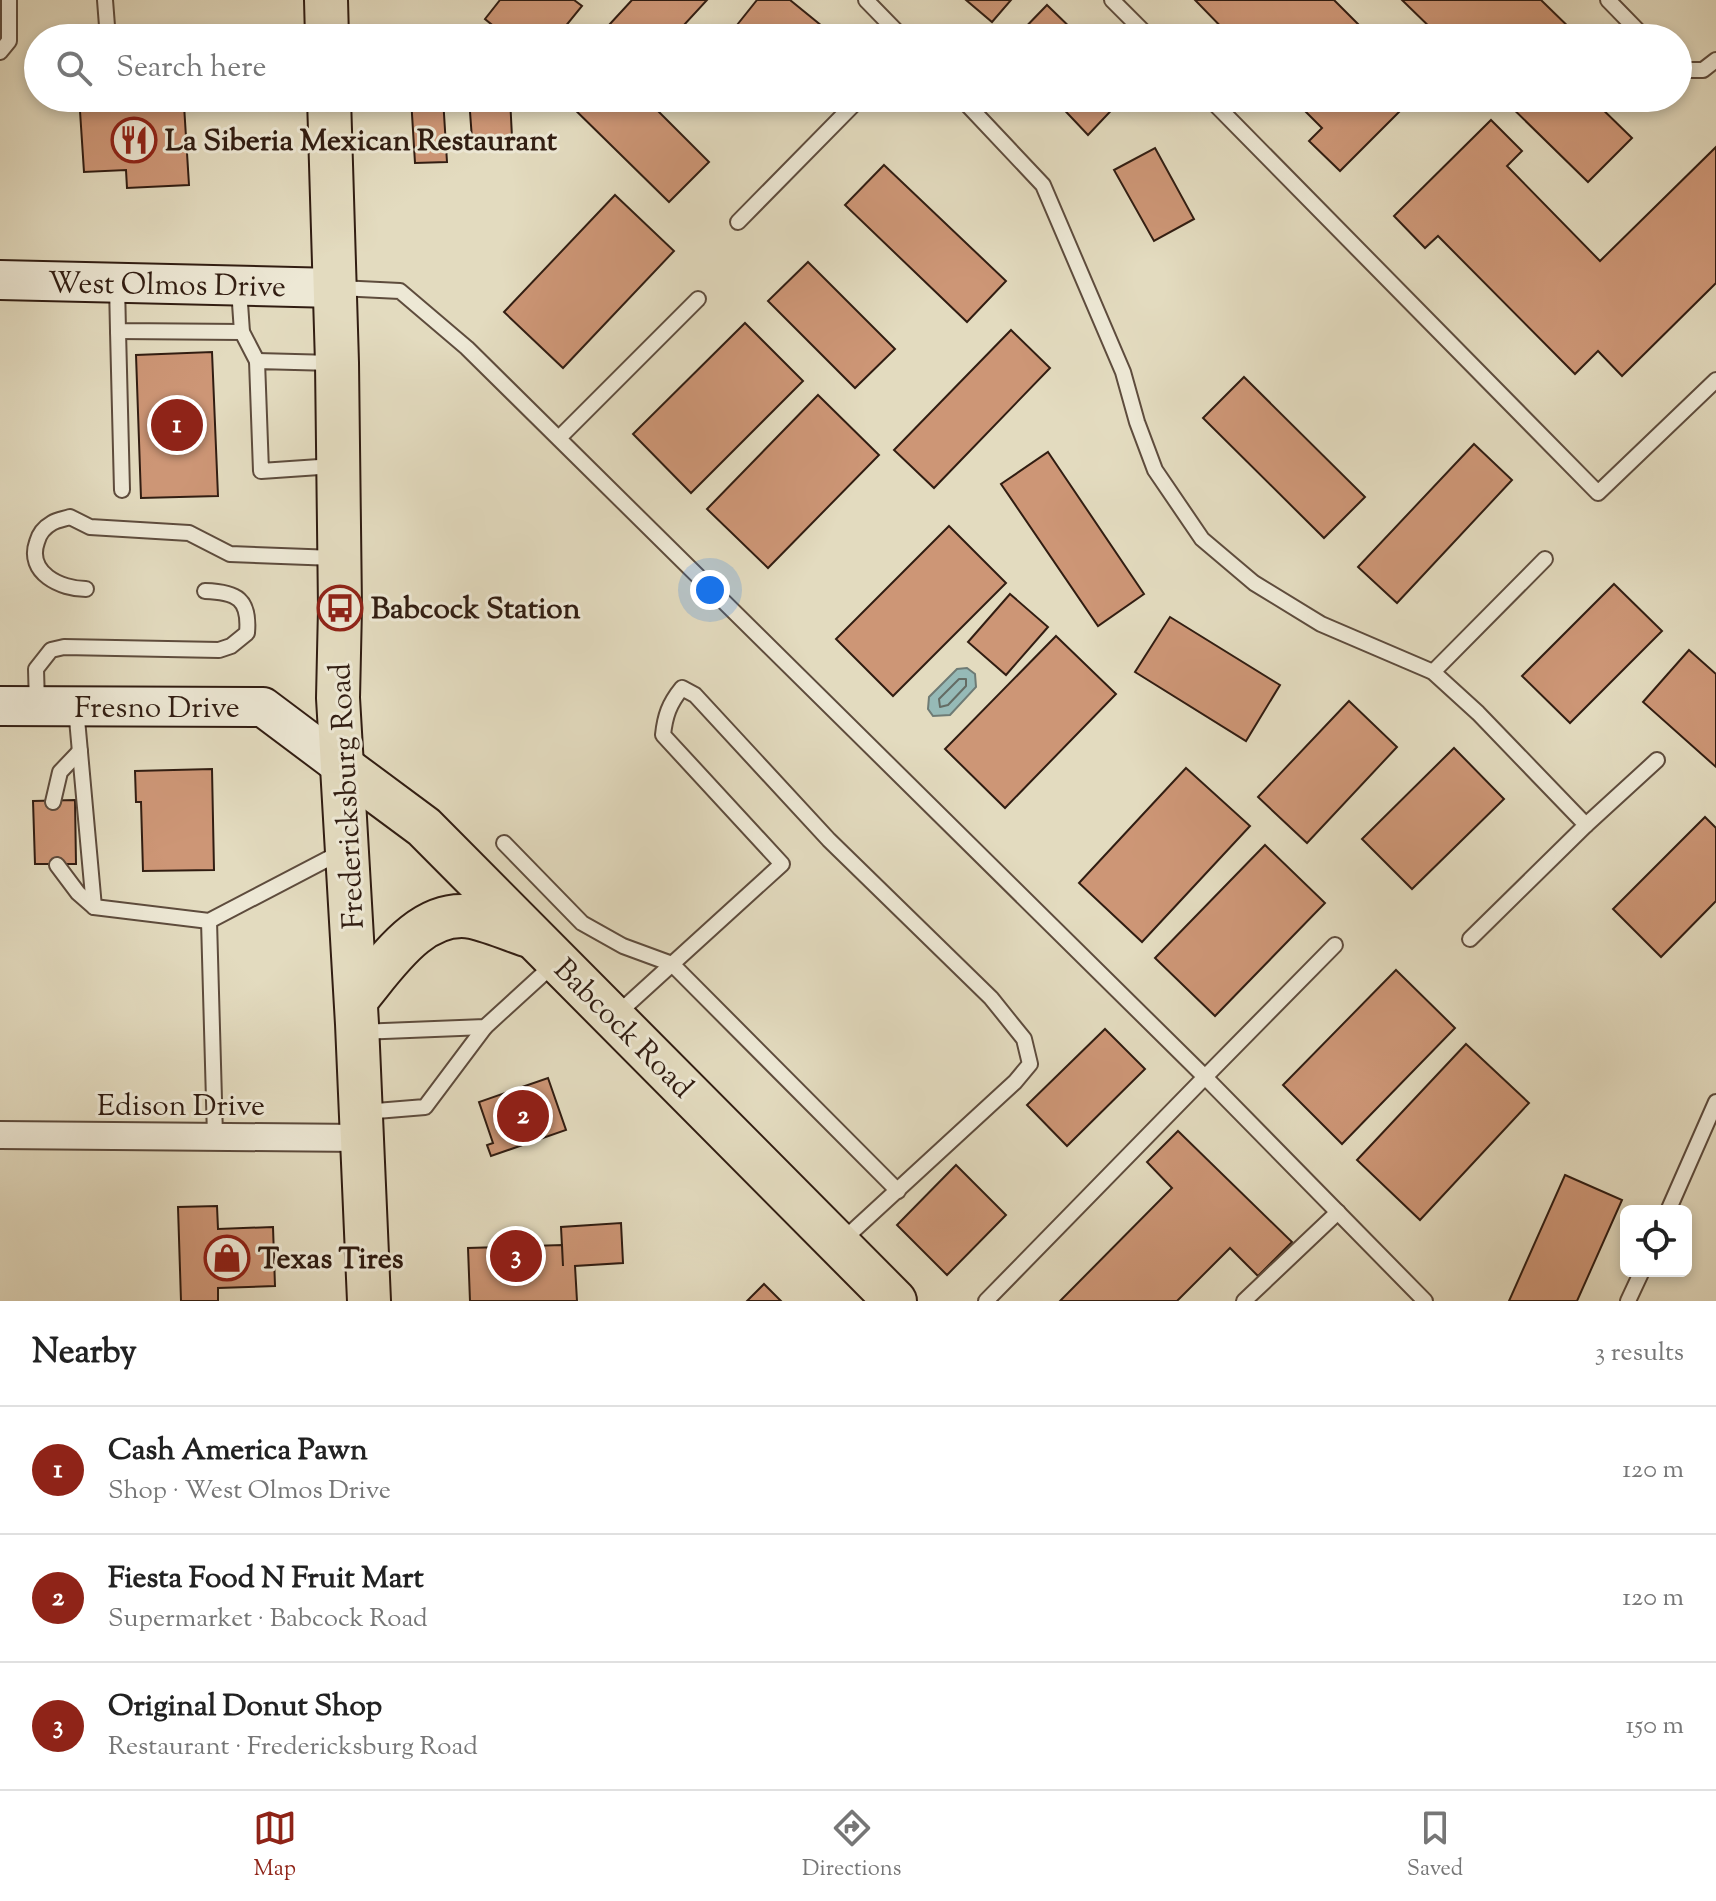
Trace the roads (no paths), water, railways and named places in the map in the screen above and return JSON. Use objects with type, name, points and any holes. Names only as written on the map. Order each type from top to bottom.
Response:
[{"type":"main road","points":[[326,0],[327,24]]},
{"type":"main road","name":"Fredericksburg Road","points":[[329,112],[337,363],[338,698],[369,1301]]},
{"type":"main road","name":"West Olmos Drive","points":[[0,280],[335,288]]},
{"type":"main road","name":"Fresno Drive","points":[[0,706],[263,707],[343,767]]},
{"type":"main road","name":"Babcock Road","points":[[343,767],[424,827],[895,1301]]},
{"type":"main road","points":[[356,1016],[422,928],[439,920],[471,917],[545,949]]},
{"type":"street","name":"Edison Drive","points":[[0,1135],[215,1136],[360,1125]]},
{"type":"lane","points":[[0,52],[9,41],[9,0]]},
{"type":"lane","points":[[105,0],[107,24]]},
{"type":"lane","points":[[866,0],[889,24]]},
{"type":"lane","points":[[1112,0],[1136,24]]},
{"type":"lane","points":[[1608,0],[1631,24]]},
{"type":"lane","points":[[1692,70],[1703,70],[1716,60]]},
{"type":"lane","points":[[738,222],[846,112]]},
{"type":"lane","points":[[974,112],[1043,185],[1123,372],[1155,470],[1202,539],[1254,583],[1321,624],[1433,672],[1478,713],[1586,825]]},
{"type":"lane","points":[[1223,112],[1598,493],[1716,380]]},
{"type":"lane","points":[[117,282],[122,490]]},
{"type":"lane","points":[[239,285],[242,332],[257,361],[261,471],[338,466]]},
{"type":"lane","points":[[335,288],[400,291],[467,348],[1205,1077],[1425,1301]]},
{"type":"lane","points":[[559,438],[698,299]]},
{"type":"lane","points":[[118,331],[242,332]]},
{"type":"lane","points":[[257,361],[337,363]]},
{"type":"lane","points":[[86,589],[70,589],[54,583],[36,565],[34,550],[39,535],[50,524],[70,517],[90,527],[189,533],[230,554],[339,559]]},
{"type":"lane","points":[[1433,672],[1545,559]]},
{"type":"lane","points":[[38,707],[36,669],[51,650],[64,647],[219,650],[231,646],[247,633],[249,619],[246,606],[232,594],[205,591]]},
{"type":"lane","points":[[614,1018],[782,864],[663,735],[671,701],[682,688],[695,695],[829,840],[991,998],[1024,1039],[1030,1064],[1015,1082],[839,1244]]},
{"type":"lane","points":[[76,707],[94,907]]},
{"type":"lane","points":[[53,802],[60,772],[80,751]]},
{"type":"lane","points":[[1470,939],[1657,760]]},
{"type":"lane","points":[[504,843],[582,923],[623,946],[672,964],[898,1191]]},
{"type":"lane","points":[[57,865],[78,893],[94,907],[209,921],[348,849]]},
{"type":"lane","points":[[209,921],[215,1136]]},
{"type":"lane","points":[[986,1301],[1335,945]]},
{"type":"lane","points":[[360,1125],[425,1107],[545,949]]},
{"type":"lane","points":[[356,1016],[485,1027]]},
{"type":"lane","points":[[1671,1205],[1716,1102]]},
{"type":"lane","points":[[1244,1301],[1338,1212]]},
{"type":"lane","points":[[1628,1301],[1639,1277]]},
{"type":"water","points":[[967,668],[975,674],[976,687],[950,715],[933,716],[928,709],[929,697],[957,669]]},
{"type":"place","name":"La Siberia Mexican Restaurant","points":[[134,140]]},
{"type":"place","name":"Cash America Pawn","points":[[177,425]]},
{"type":"place","name":"Babcock Station","points":[[340,608]]},
{"type":"place","name":"Fiesta Food N Fruit Mart","points":[[523,1116]]},
{"type":"place","name":"Original Donut Shop","points":[[516,1256]]},
{"type":"place","name":"Texas Tires","points":[[227,1258]]}]
